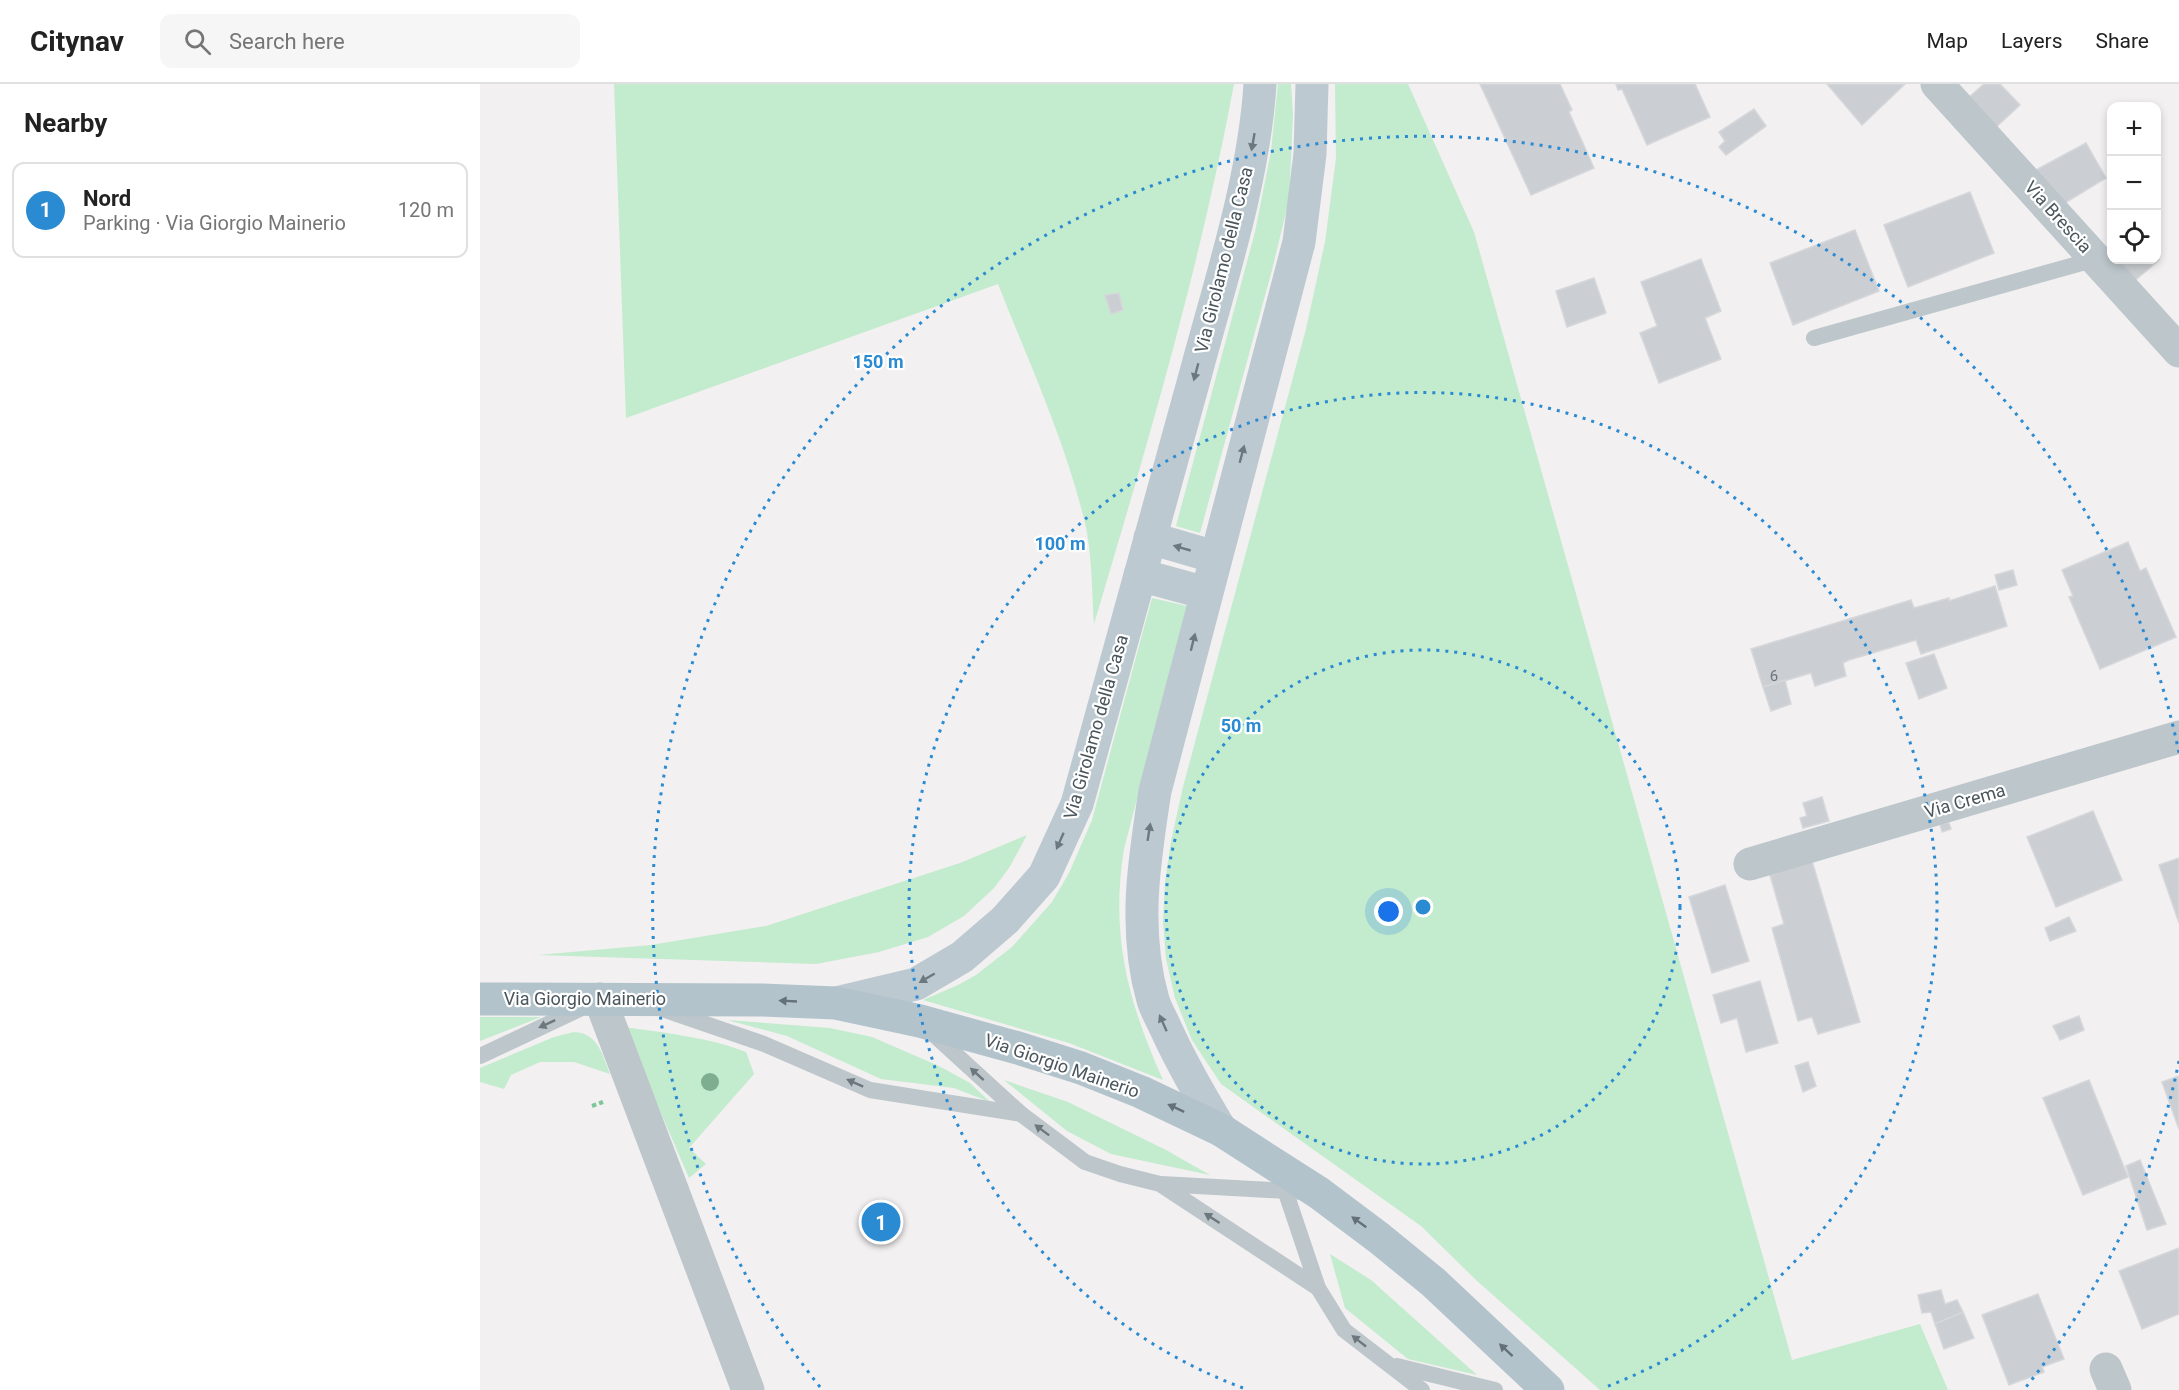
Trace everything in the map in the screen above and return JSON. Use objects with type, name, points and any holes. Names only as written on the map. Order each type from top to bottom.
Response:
[{"type":"main road","name":"Via Girolamo della Casa","points":[[836,1003],[916,984],[962,957],[1005,920],[1044,876],[1077,804],[1140,575],[1247,178],[1259,110],[1260,84]]},
{"type":"main road","points":[[1221,1130],[1182,1064],[1153,1002],[1144,959],[1140,909],[1144,858],[1155,790],[1299,242],[1310,154],[1312,84]]},
{"type":"main road","points":[[1150,538],[1215,557]]},
{"type":"main road","points":[[1140,575],[1206,593]]},
{"type":"main road","name":"Via Giorgio Mainerio","points":[[480,999],[762,1000],[836,1003],[920,1022],[1018,1048],[1081,1068],[1141,1092],[1221,1130],[1280,1177],[1319,1193],[1433,1282],[1548,1390]]},
{"type":"street","name":"Via Brescia","points":[[1937,84],[2179,351]]},
{"type":"street","name":"Via Crema","points":[[1750,864],[2179,737]]},
{"type":"street","points":[[600,999],[748,1390]]},
{"type":"lane","points":[[1814,338],[2096,260]]},
{"type":"lane","points":[[480,1056],[600,999]]},
{"type":"lane","points":[[633,999],[764,1044],[870,1090],[1020,1114]]},
{"type":"lane","points":[[920,1022],[1020,1114],[1084,1162],[1160,1184],[1280,1177],[1318,1288],[1344,1330],[1422,1390]]},
{"type":"lane","points":[[1160,1184],[1318,1288]]},
{"type":"lane","points":[[1389,1365],[1495,1390]]},
{"type":"green space","points":[[614,84],[1234,84],[1189,288],[1153,423],[1094,624],[1088,541],[1075,486],[1044,398],[998,284],[626,418]]},
{"type":"green space","points":[[1278,84],[1291,84],[1293,114],[1289,200],[1200,533],[1176,526],[1255,232],[1271,151]]},
{"type":"green space","points":[[1335,84],[1408,84],[1474,232],[1792,1360],[1920,1324],[1948,1390],[1600,1390],[1476,1280],[1421,1226],[1221,1084],[1192,1040],[1175,998],[1166,959],[1163,921],[1165,882],[1171,841],[1183,787],[1306,329],[1325,242],[1336,158]]},
{"type":"green space","points":[[1152,598],[1187,606],[1124,849],[1119,910],[1125,968],[1140,1023],[1163,1080],[1069,1043],[923,1000],[976,975],[1012,947],[1052,902],[1069,873],[1092,820]]},
{"type":"green space","points":[[1027,835],[1009,868],[994,888],[964,916],[928,937],[879,952],[816,964],[538,955],[651,945],[766,926],[960,863]]},
{"type":"green space","points":[[480,1017],[541,1017],[480,1041]]},
{"type":"green space","points":[[727,1020],[830,1028],[872,1037],[939,1066],[970,1083],[990,1102],[954,1088],[881,1079],[787,1036]]},
{"type":"green space","points":[[624,1027],[701,1039],[746,1052],[754,1074],[689,1148],[706,1164],[689,1178]]},
{"type":"green space","points":[[574,1032],[582,1033],[594,1040],[610,1074],[574,1062],[540,1062],[511,1075],[504,1089],[480,1082],[480,1068],[554,1037]]},
{"type":"green space","points":[[1004,1080],[1068,1102],[1166,1150],[1210,1175],[1111,1154],[1067,1131]]},
{"type":"green space","points":[[1330,1254],[1371,1280],[1477,1375],[1408,1359],[1345,1308]]},
{"type":"building","points":[[1480,84],[1560,84],[1572,110],[1569,112],[1594,168],[1531,195]]},
{"type":"building","points":[[1616,84],[1695,84],[1710,117],[1647,145],[1622,89],[1618,90]]},
{"type":"building","points":[[1827,84],[1905,84],[1862,125]]},
{"type":"building","points":[[1984,84],[2000,84],[2020,105],[1994,129],[1967,99]]},
{"type":"building","points":[[1754,109],[1766,126],[1726,155],[1719,147],[1725,141],[1719,132]]},
{"type":"building","points":[[2086,143],[2106,178],[2060,206],[2034,171]]},
{"type":"building","points":[[1970,192],[1994,253],[1908,287],[1884,225]]},
{"type":"building","points":[[1855,230],[1879,291],[1793,325],[1770,263]]},
{"type":"building","points":[[1701,259],[1721,311],[1705,318],[1721,359],[1659,383],[1640,333],[1657,326],[1641,282]]},
{"type":"building","points":[[2114,264],[2154,264],[2132,283]]},
{"type":"building","points":[[1594,278],[1606,313],[1567,327],[1556,291]]},
{"type":"building","points":[[1119,293],[1123,310],[1111,314],[1105,295]]},
{"type":"building","points":[[2128,542],[2140,571],[2146,568],[2176,637],[2100,669],[2069,597],[2073,596],[2062,570]]},
{"type":"building","points":[[2013,570],[2017,585],[1999,590],[1995,575]]},
{"type":"building","points":[[1995,586],[2007,626],[1921,654],[1916,640],[1849,660],[1843,663],[1846,676],[1815,686],[1811,673],[1763,687],[1751,649],[1911,600],[1914,608],[1949,598],[1949,601]]},
{"type":"building","points":[[1934,654],[1947,688],[1919,699],[1906,663]]},
{"type":"building","points":[[1785,680],[1791,704],[1771,711],[1763,687]]},
{"type":"building","points":[[1822,797],[1829,821],[1803,828],[1800,818],[1807,816],[1803,803]]},
{"type":"building","points":[[2093,811],[2122,880],[2056,907],[2027,837]]},
{"type":"building","points":[[1949,823],[1951,829],[1942,832],[1940,824]]},
{"type":"building","points":[[2179,858],[2179,923],[2159,865]]},
{"type":"building","points":[[1812,861],[1860,1022],[1818,1034],[1812,1017],[1798,1021],[1772,928],[1784,924],[1770,875]]},
{"type":"building","points":[[1725,885],[1749,961],[1712,973],[1689,897]]},
{"type":"building","points":[[2069,917],[2076,931],[2050,941],[2045,928]]},
{"type":"building","points":[[1760,981],[1778,1043],[1746,1052],[1737,1018],[1721,1023],[1713,995]]},
{"type":"building","points":[[2079,1016],[2084,1030],[2060,1040],[2053,1026]]},
{"type":"building","points":[[1808,1062],[1816,1086],[1803,1092],[1795,1066]]},
{"type":"building","points":[[2179,1076],[2179,1129],[2162,1082]]},
{"type":"building","points":[[2089,1080],[2128,1177],[2083,1195],[2043,1098]]},
{"type":"building","points":[[2140,1160],[2166,1224],[2147,1230],[2126,1166]]},
{"type":"building","points":[[2179,1248],[2179,1314],[2142,1329],[2119,1271]]},
{"type":"building","points":[[1941,1290],[1945,1304],[1957,1300],[1963,1312],[1935,1324],[1931,1312],[1922,1313],[1918,1295]]},
{"type":"building","points":[[2038,1294],[2064,1359],[2042,1367],[2044,1372],[2009,1385],[1982,1315]]},
{"type":"building","points":[[1963,1312],[1974,1338],[1944,1349],[1935,1324]]},
{"type":"place","name":"Nord","points":[[881,1222]]}]
